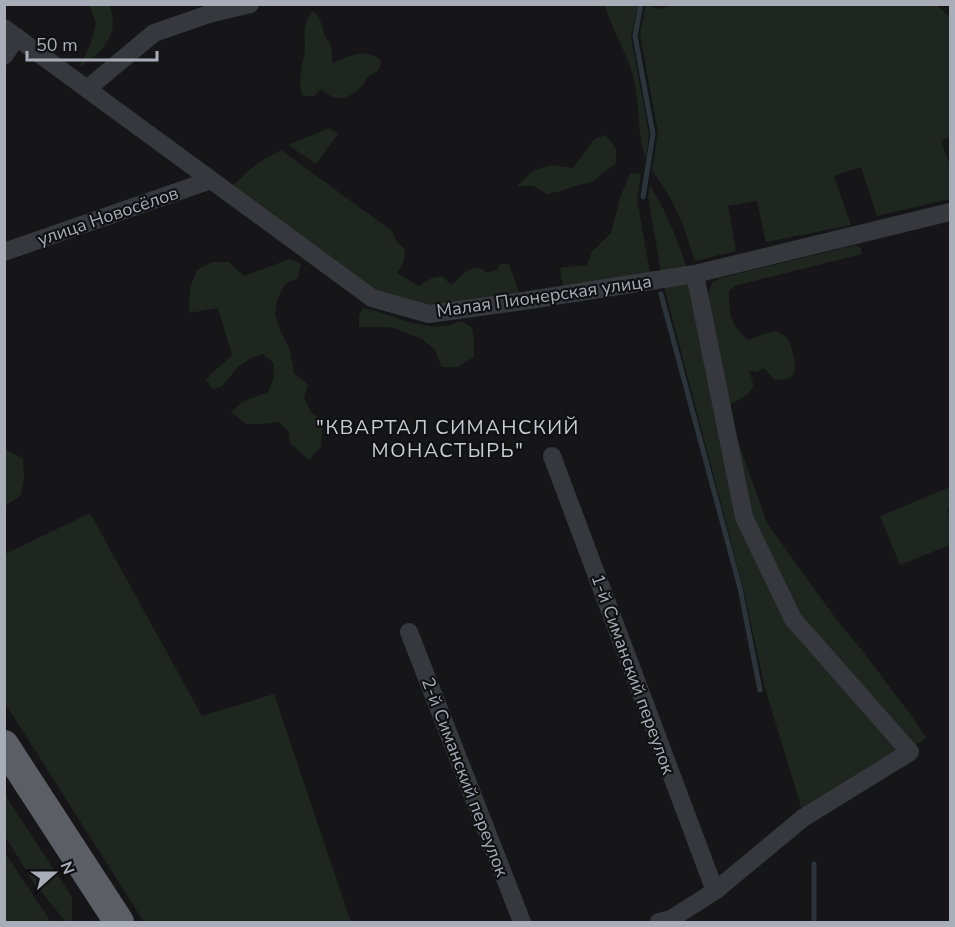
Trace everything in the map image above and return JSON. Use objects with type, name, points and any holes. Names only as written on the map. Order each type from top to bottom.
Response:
[{"type":"highway","points":[[4,745],[119,922]]},
{"type":"street","points":[[87,89],[154,33],[208,9],[250,4]]},
{"type":"street","points":[[4,56],[11,33]]},
{"type":"street","name":"Малая Пионерская улица","points":[[11,33],[372,298],[429,314],[695,274],[951,212]]},
{"type":"street","name":"улица Новосёлов","points":[[4,252],[211,180]]},
{"type":"street","points":[[659,922],[671,919],[715,891],[803,818],[910,752],[793,619],[744,517],[695,274]]},
{"type":"street","name":"1-й Симанский переулок","points":[[552,456],[715,891]]},
{"type":"street","name":"2-й Симанский переулок","points":[[409,632],[522,922]]},
{"type":"shaded area","points":[[678,4],[936,5],[950,17],[950,136],[941,141],[950,166],[950,199],[877,216],[861,167],[834,176],[851,225],[766,242],[757,201],[728,206],[736,251],[695,261],[683,225],[671,199],[652,170],[658,132],[640,34],[646,5],[658,9]]},
{"type":"shaded area","points":[[89,5],[110,5],[112,31],[102,50],[79,67],[91,43],[96,23]]},
{"type":"shaded area","points":[[605,5],[638,5],[631,37],[649,134],[646,159],[641,140],[634,80]]},
{"type":"shaded area","points":[[313,11],[319,18],[324,35],[330,43],[332,63],[364,53],[381,61],[378,70],[367,78],[357,91],[347,97],[337,98],[321,89],[314,96],[303,96],[300,78],[305,48],[305,29],[307,20]]},
{"type":"shaded area","points":[[330,128],[338,134],[316,164],[288,145]]},
{"type":"shaded area","points":[[606,135],[616,149],[616,163],[592,182],[547,194],[533,186],[517,186],[534,170],[552,165],[573,168],[594,139]]},
{"type":"shaded area","points":[[281,150],[392,231],[397,242],[405,249],[401,268],[397,273],[419,286],[432,278],[442,276],[451,285],[472,268],[481,269],[487,273],[497,270],[500,264],[509,264],[520,294],[428,307],[371,291],[230,188],[256,164]]},
{"type":"shaded area","points":[[630,173],[641,174],[637,199],[650,273],[563,286],[560,268],[587,265],[592,252],[611,233],[620,198]]},
{"type":"shaded area","points":[[650,185],[671,225],[687,268],[661,272],[648,196]]},
{"type":"shaded area","points":[[856,245],[861,248],[862,254],[742,284],[729,291],[732,318],[742,335],[748,340],[776,331],[784,335],[791,347],[795,370],[791,377],[782,380],[775,380],[764,368],[757,372],[749,371],[753,383],[752,389],[742,398],[727,405],[707,296],[712,283],[720,278]]},
{"type":"shaded area","points":[[290,259],[301,264],[298,278],[285,284],[277,300],[275,314],[290,350],[294,373],[308,385],[304,398],[312,413],[323,420],[321,447],[309,460],[290,443],[289,432],[278,422],[246,424],[231,412],[242,402],[268,392],[273,380],[274,363],[263,354],[251,358],[237,368],[222,386],[213,390],[206,379],[232,355],[218,308],[189,313],[190,288],[197,270],[212,262],[229,262],[244,276]]},
{"type":"shaded area","points":[[691,279],[740,518],[789,621],[904,751],[803,813],[765,688],[743,587],[663,283]]},
{"type":"shaded area","points":[[363,308],[423,325],[446,326],[462,321],[472,328],[474,357],[458,367],[442,367],[435,350],[422,339],[391,327],[359,327],[359,315]]},
{"type":"shaded area","points":[[729,416],[767,523],[926,738],[910,749],[796,618],[746,517]]},
{"type":"shaded area","points":[[4,448],[23,459],[24,478],[21,495],[5,506]]},
{"type":"shaded area","points":[[950,487],[950,508],[947,509],[950,519],[950,545],[900,565],[880,516]]},
{"type":"shaded area","points":[[90,513],[202,716],[274,694],[351,922],[144,922],[5,703],[5,554]]},
{"type":"shaded area","points":[[5,795],[72,897],[72,922],[66,922],[31,879],[5,836]]},
{"type":"shaded area","points":[[5,853],[51,922],[5,922]]},
{"type":"waterway","points":[[641,4],[635,36],[653,134],[643,197]]},
{"type":"waterway","points":[[661,294],[740,588],[760,690]]},
{"type":"waterway","points":[[814,864],[814,922]]},
{"type":"district","name":"\"КВАРТАЛ СИМАНСКИЙ МОНАСТЫРЬ\"","points":[[448,438]]}]
